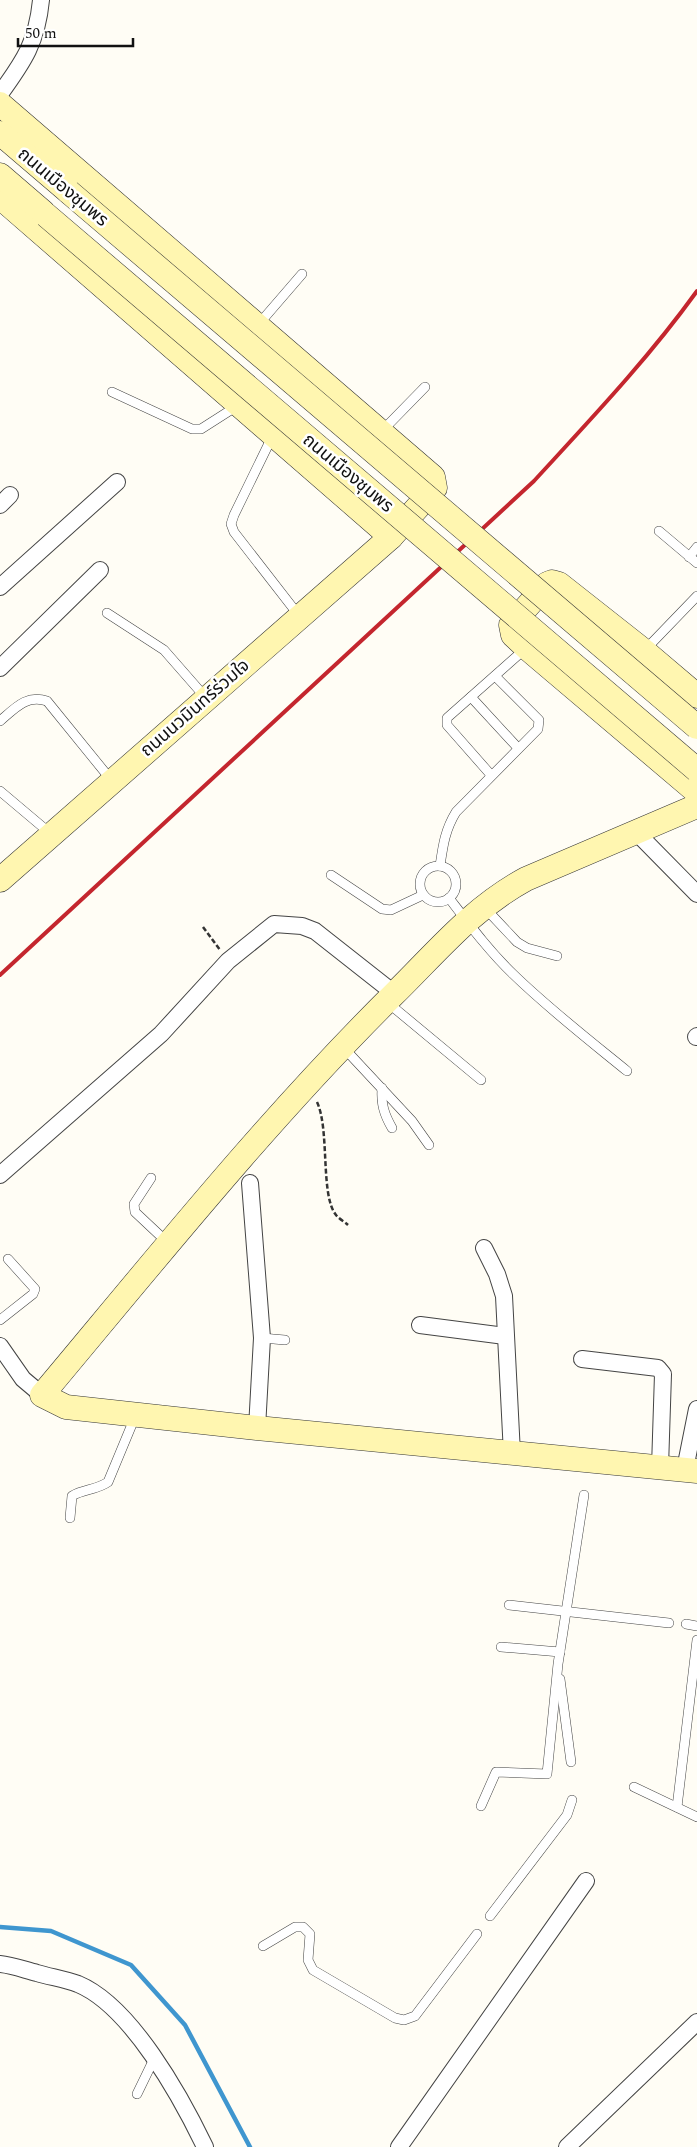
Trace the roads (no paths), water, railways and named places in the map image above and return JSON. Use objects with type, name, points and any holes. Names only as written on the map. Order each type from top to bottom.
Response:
[{"type":"main road","points":[[0,104],[382,432]]},
{"type":"main road","name":"ถนนเมืองชุมพร","points":[[0,133],[697,727]]},
{"type":"main road","name":"ถนนเมืองชุมพร","points":[[0,175],[697,770]]},
{"type":"main road","points":[[0,197],[391,537]]},
{"type":"main road","name":"ถนนนวมินทร์ร่วมใจ","points":[[0,880],[391,537],[435,488],[433,477],[382,432]]},
{"type":"main road","points":[[696,694],[558,584],[552,582],[547,584],[511,625],[513,635],[527,648],[697,792]]},
{"type":"main road","points":[[691,1470],[512,1454],[66,1407],[42,1395],[306,1084],[475,913],[500,893],[526,879],[697,806]]},
{"type":"street","points":[[0,94],[31,48],[39,24],[41,0]]},
{"type":"street","points":[[0,587],[117,482]]},
{"type":"street","points":[[0,668],[100,570]]},
{"type":"street","points":[[636,832],[697,894]]},
{"type":"street","points":[[0,1175],[161,1034],[228,961],[274,924],[302,926],[315,931],[391,998]]},
{"type":"street","points":[[250,1183],[262,1338],[257,1428]]},
{"type":"street","points":[[484,1248],[497,1274],[504,1296],[512,1454]]},
{"type":"street","points":[[420,1326],[506,1336]]},
{"type":"street","points":[[0,1346],[23,1379],[42,1395]]},
{"type":"street","points":[[582,1360],[658,1368],[663,1374],[660,1467]]},
{"type":"street","points":[[691,1470],[697,1409]]},
{"type":"street","points":[[399,2147],[586,1881]]},
{"type":"street","points":[[0,1964],[78,1985],[109,2004],[130,2027],[154,2059],[188,2112],[205,2147]]},
{"type":"street","points":[[567,2147],[697,2022]]},
{"type":"lane","points":[[258,325],[302,274]]},
{"type":"lane","points":[[382,432],[425,387]]},
{"type":"lane","points":[[112,392],[192,430],[201,430],[239,405]]},
{"type":"lane","points":[[273,434],[231,524],[234,532],[300,617]]},
{"type":"lane","points":[[660,531],[697,564]]},
{"type":"lane","points":[[689,557],[697,547]]},
{"type":"lane","points":[[644,651],[697,596]]},
{"type":"lane","points":[[107,613],[164,650],[207,699]]},
{"type":"lane","points":[[491,775],[447,724],[448,718],[527,648]]},
{"type":"lane","points":[[440,866],[447,826],[456,812],[538,728],[539,720],[495,676]]},
{"type":"lane","points":[[471,697],[518,748]]},
{"type":"lane","points":[[0,720],[19,704],[31,699],[47,700],[112,781]]},
{"type":"lane","points":[[0,791],[52,835]]},
{"type":"lane","points":[[433,866],[440,866],[452,873],[455,879],[453,893],[449,898],[442,902],[435,902],[423,895],[420,888],[422,874],[433,866]]},
{"type":"lane","points":[[331,875],[382,909],[391,910],[423,895]]},
{"type":"lane","points":[[449,898],[475,913],[526,948],[557,956]]},
{"type":"lane","points":[[475,913],[514,975],[627,1071]]},
{"type":"lane","points":[[391,998],[482,1080]]},
{"type":"lane","points":[[342,1047],[412,1121],[429,1145]]},
{"type":"lane","points":[[382,1088],[381,1104],[392,1128]]},
{"type":"lane","points":[[151,1178],[134,1204],[135,1212],[169,1244]]},
{"type":"lane","points":[[0,1320],[34,1294],[35,1289],[8,1259]]},
{"type":"lane","points":[[262,1338],[285,1340]]},
{"type":"lane","points":[[70,1518],[72,1496],[78,1492],[102,1486],[108,1482],[136,1414]]},
{"type":"lane","points":[[480,1806],[496,1772],[547,1774],[558,1664],[584,1495]]},
{"type":"lane","points":[[509,1605],[670,1623]]},
{"type":"lane","points":[[686,1624],[697,1626]]},
{"type":"lane","points":[[677,1807],[697,1640]]},
{"type":"lane","points":[[501,1647],[560,1652]]},
{"type":"lane","points":[[558,1664],[571,1762]]},
{"type":"lane","points":[[634,1787],[697,1817]]},
{"type":"lane","points":[[490,1916],[567,1815],[572,1800]]},
{"type":"lane","points":[[263,1946],[296,1927],[303,1927],[310,1934],[308,1960],[313,1970],[395,2018],[404,2020],[415,2016],[477,1934]]},
{"type":"lane","points":[[137,2094],[154,2059]]},
{"type":"waterway","points":[[0,1927],[51,1931],[131,1965],[185,2025],[250,2147]]},
{"type":"railway","points":[[0,975],[534,481],[639,365],[697,291]]}]
